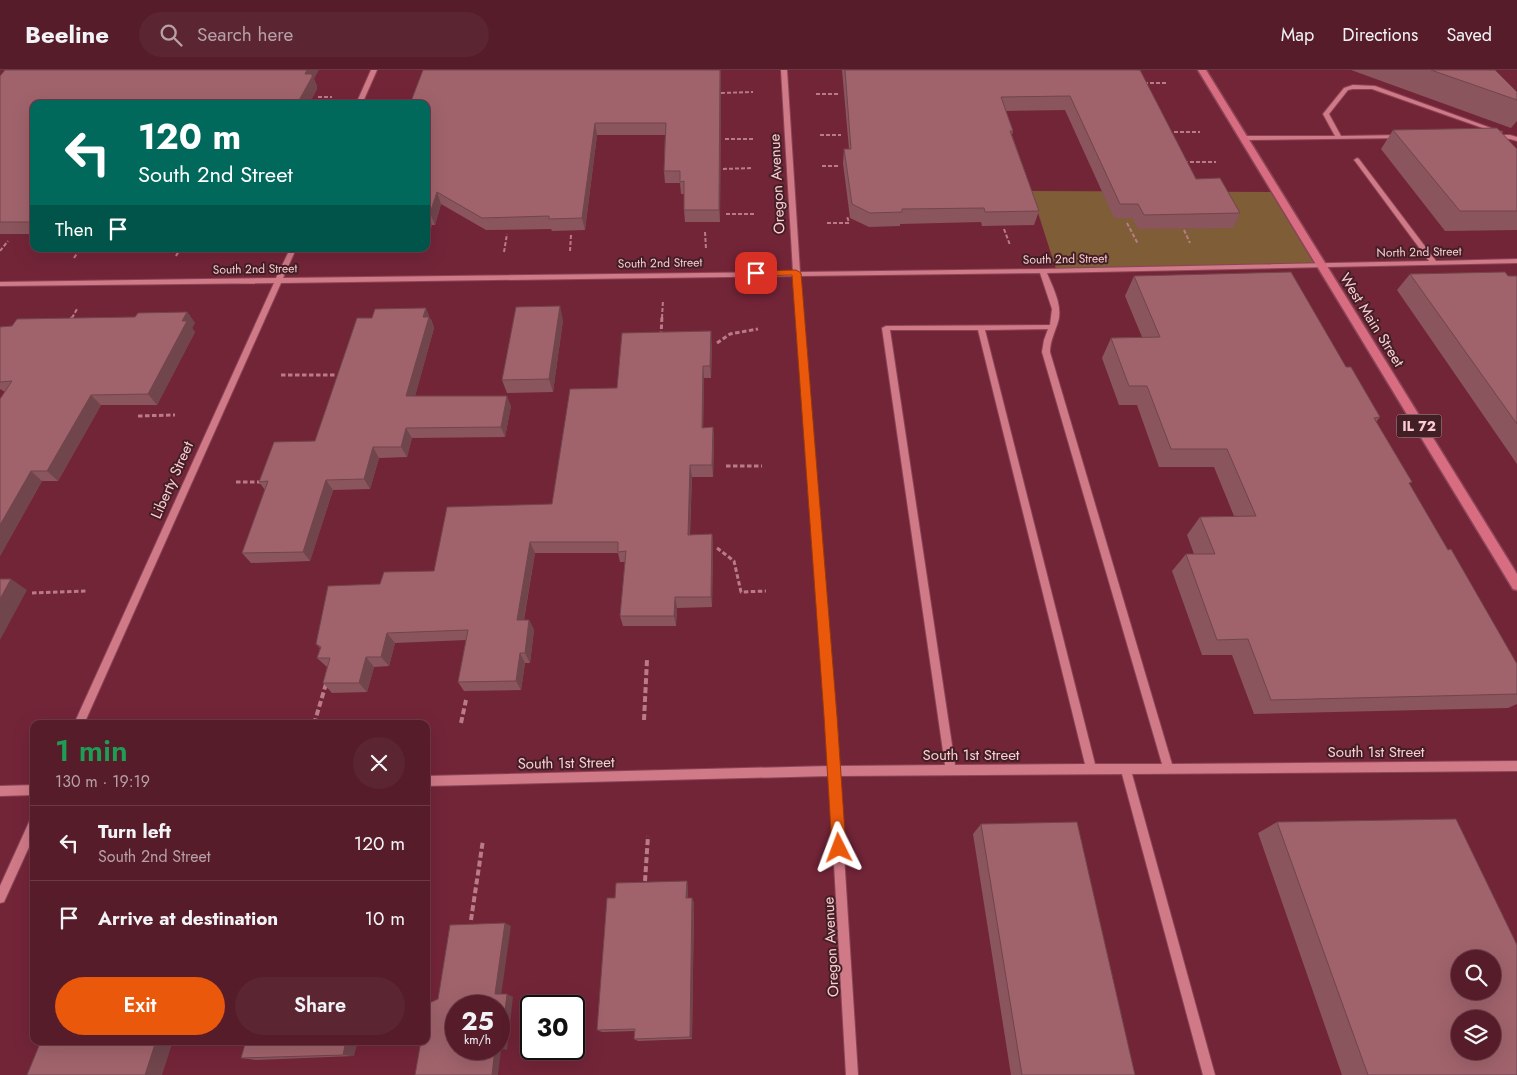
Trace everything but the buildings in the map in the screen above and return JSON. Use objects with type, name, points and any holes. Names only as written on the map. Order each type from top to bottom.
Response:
[{"type":"main road","name":"West Main Street","points":[[1202,70],[1517,585]]},
{"type":"street","points":[[361,100],[374,70]]},
{"type":"street","name":"Oregon Avenue","points":[[784,70],[796,273],[834,771],[852,1075]]},
{"type":"street","points":[[1339,137],[1326,114],[1346,89],[1362,86],[1373,87],[1413,100],[1514,138]]},
{"type":"street","points":[[1244,138],[1406,137]]},
{"type":"street","points":[[1491,137],[1514,138]]},
{"type":"street","points":[[1357,160],[1434,263]]},
{"type":"street","name":"Liberty Street","points":[[81,720],[292,252]]},
{"type":"street","name":"North 2nd Street","points":[[1321,266],[1517,261]]},
{"type":"street","name":"South 2nd Street","points":[[0,284],[1321,266]]},
{"type":"street","points":[[1043,271],[1056,310],[1047,341],[1046,352],[1168,768]]},
{"type":"street","points":[[951,770],[886,328],[1052,327]]},
{"type":"street","points":[[981,328],[1091,769]]},
{"type":"street","name":"South 1st Street","points":[[430,781],[834,771],[1517,766]]},
{"type":"street","points":[[1125,768],[1209,1075]]},
{"type":"street","points":[[0,791],[30,790]]},
{"type":"street","points":[[0,898],[30,833]]},
{"type":"path","points":[[1139,83],[1168,83]]},
{"type":"path","points":[[720,93],[753,92]]},
{"type":"path","points":[[816,94],[840,94]]},
{"type":"path","points":[[318,97],[332,97]]},
{"type":"path","points":[[1164,132],[1200,132]]},
{"type":"path","points":[[820,134],[841,135]]},
{"type":"path","points":[[725,139],[754,139]]},
{"type":"path","points":[[1178,162],[1216,162]]},
{"type":"path","points":[[822,166],[840,166]]},
{"type":"path","points":[[723,169],[752,168]]},
{"type":"path","points":[[726,214],[754,214]]},
{"type":"path","points":[[827,223],[849,224],[847,216]]},
{"type":"path","points":[[1127,222],[1138,244]]},
{"type":"path","points":[[1004,229],[1010,245]]},
{"type":"path","points":[[1184,230],[1190,243]]},
{"type":"path","points":[[705,232],[706,249]]},
{"type":"path","points":[[504,252],[507,234]]},
{"type":"path","points":[[570,251],[571,235]]},
{"type":"path","points":[[0,251],[8,241]]},
{"type":"path","points":[[74,258],[78,252]]},
{"type":"path","points":[[176,256],[178,252]]},
{"type":"path","points":[[661,342],[663,300]]},
{"type":"path","points":[[66,326],[77,308]]},
{"type":"path","points":[[717,343],[730,334],[758,328]]},
{"type":"path","points":[[281,375],[336,375]]},
{"type":"path","points":[[138,416],[175,415]]},
{"type":"path","points":[[726,466],[762,466]]},
{"type":"path","points":[[236,482],[266,482]]},
{"type":"path","points":[[717,548],[734,561],[741,592],[766,591]]},
{"type":"path","points":[[32,593],[87,591]]},
{"type":"path","points":[[644,720],[647,660]]},
{"type":"path","points":[[315,720],[329,676]]},
{"type":"path","points":[[461,723],[466,700]]},
{"type":"path","points":[[646,881],[648,836]]},
{"type":"path","points":[[470,920],[484,840]]},
{"type":"shaded area","points":[[1031,191],[1273,192],[1317,264],[1056,269]]},
{"type":"route","points":[[756,273],[796,273],[839,848]]}]
